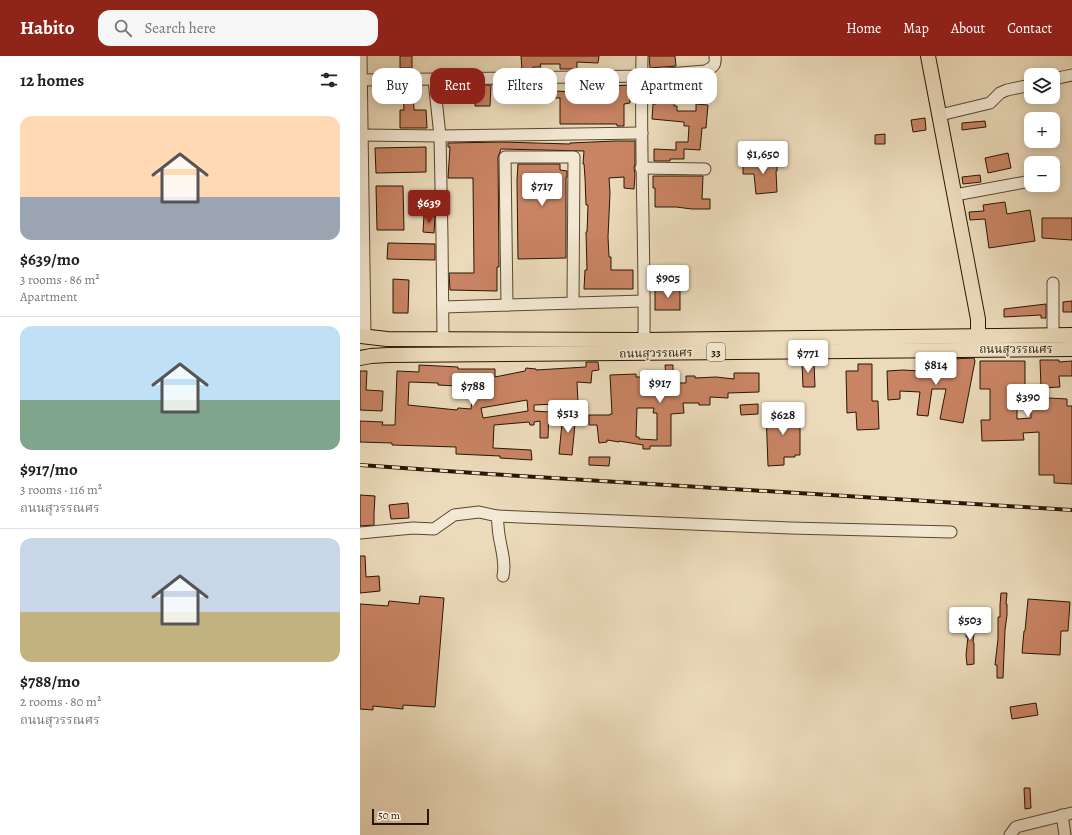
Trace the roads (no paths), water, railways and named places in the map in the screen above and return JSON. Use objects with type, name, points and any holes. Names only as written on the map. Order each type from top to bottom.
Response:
[{"type":"main road","points":[[928,56],[978,319],[978,350]]},
{"type":"main road","name":"ถนนสุวรรณศร","points":[[362,336],[387,339],[644,340],[1072,335]]},
{"type":"main road","name":"ถนนสุวรรณศร","points":[[360,358],[388,354],[1072,349]]},
{"type":"street","points":[[361,56],[362,336]]},
{"type":"street","points":[[642,56],[642,68]]},
{"type":"street","points":[[710,68],[714,65],[715,56]]},
{"type":"street","points":[[1060,78],[1072,75]]},
{"type":"street","points":[[485,79],[627,76]]},
{"type":"street","points":[[362,80],[430,80]]},
{"type":"street","points":[[940,114],[990,103],[1000,93],[1024,86]]},
{"type":"street","points":[[437,104],[440,136],[443,339]]},
{"type":"street","points":[[642,104],[641,168],[644,340]]},
{"type":"street","points":[[362,135],[440,136],[642,133]]},
{"type":"street","points":[[507,305],[505,157],[574,157],[573,303]]},
{"type":"street","points":[[641,168],[705,169]]},
{"type":"street","points":[[955,195],[1024,182]]},
{"type":"street","points":[[1052,283],[1053,335]]},
{"type":"street","points":[[443,306],[644,301]]},
{"type":"street","points":[[360,533],[414,528],[434,529],[454,514],[479,512],[498,516],[790,528],[951,532]]},
{"type":"street","points":[[498,516],[498,533],[501,544],[504,570],[503,576]]},
{"type":"street","points":[[1010,835],[1016,826],[1067,814],[1065,835]]},
{"type":"railway","points":[[360,465],[1072,510]]}]
